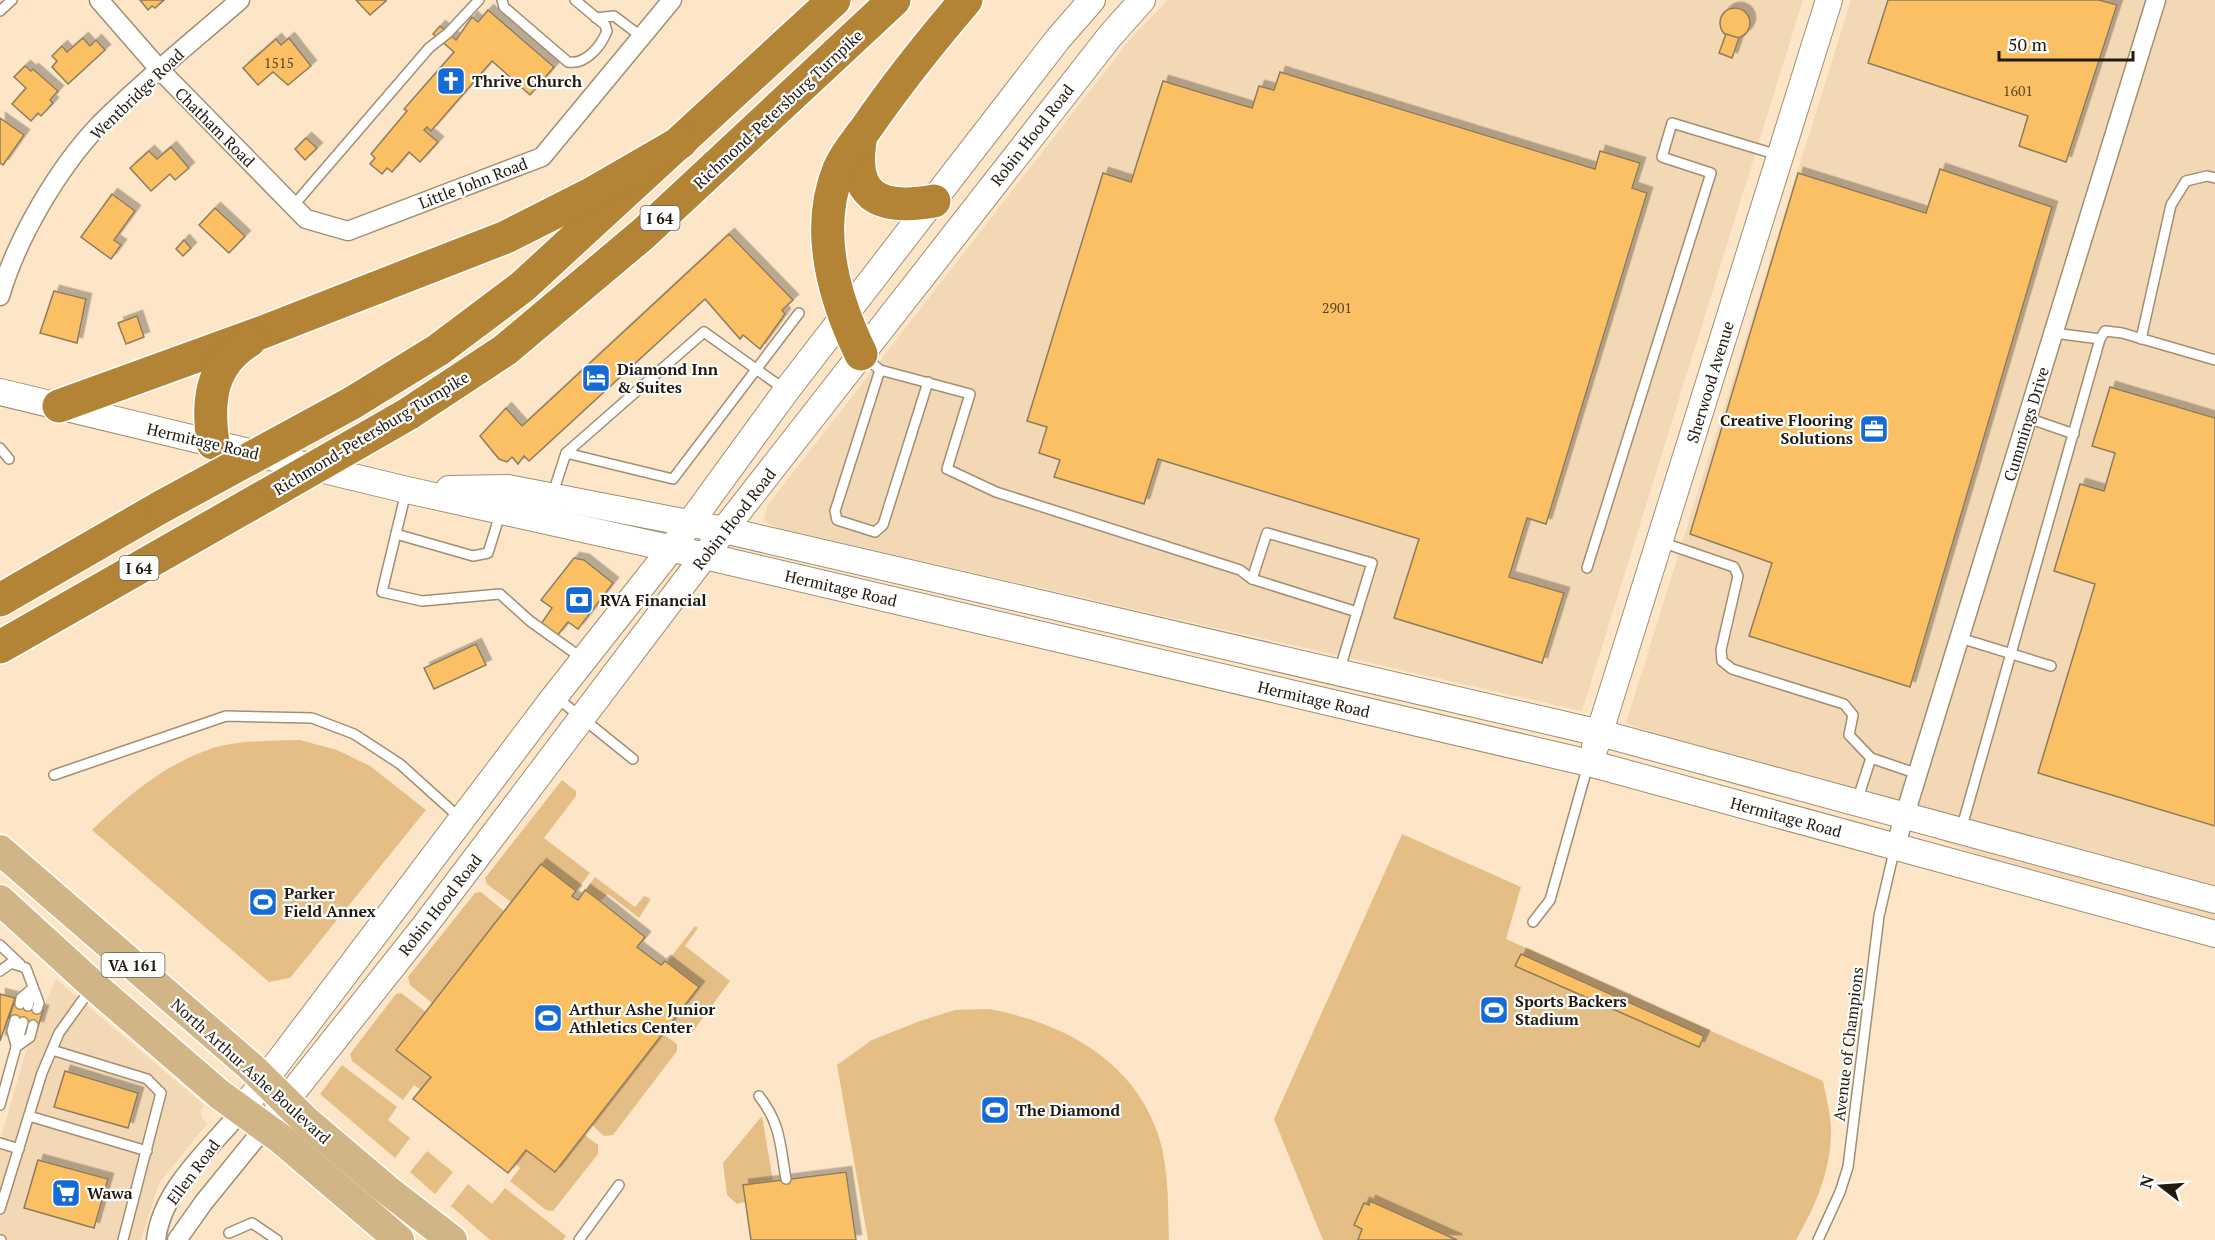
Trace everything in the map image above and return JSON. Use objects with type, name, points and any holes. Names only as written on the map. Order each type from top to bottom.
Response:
[{"type":"highway","name":"I 64","points":[[0,600],[161,507],[352,403],[438,350],[522,287],[834,0]]},
{"type":"highway","name":"Richmond-Petersburg Turnpike","points":[[0,647],[408,414],[505,350],[643,234],[894,0]]},
{"type":"highway","points":[[871,362],[844,319],[832,274],[829,228],[838,171],[846,155],[898,81],[966,0]]},
{"type":"highway","points":[[861,135],[858,165],[862,183],[869,191],[891,203],[908,205],[934,201]]},
{"type":"highway","points":[[59,406],[263,332],[506,237],[591,194],[681,142]]},
{"type":"highway","points":[[213,443],[208,413],[217,379],[226,361],[237,348],[263,332]]},
{"type":"main road","name":"North Arthur Ashe Boulevard","points":[[0,850],[386,1190],[452,1240]]},
{"type":"main road","points":[[0,866],[46,904],[101,938]]},
{"type":"main road","name":"North Arthur Ashe Boulevard","points":[[0,900],[93,985],[399,1240]]},
{"type":"street","name":"Chatham Road","points":[[99,0],[160,70],[306,219],[348,231]]},
{"type":"street","name":"Wentbridge Road","points":[[0,296],[7,271],[43,199],[99,126],[240,0]]},
{"type":"street","name":"Little John Road","points":[[348,231],[542,157],[672,0]]},
{"type":"street","name":"Robin Hood Road","points":[[254,1119],[264,1081],[555,696],[690,524],[786,391],[844,319],[1058,39],[1092,0]]},
{"type":"street","name":"Robin Hood Road","points":[[254,1119],[285,1102],[423,928],[724,530],[871,362],[1110,36],[1142,0]]},
{"type":"street","name":"Sherwood Avenue","points":[[1589,763],[1829,0]]},
{"type":"street","name":"Cummings Drive","points":[[1895,847],[2156,0]]},
{"type":"street","name":"Hermitage Road","points":[[0,392],[407,490],[705,556],[1589,763],[2215,934]]},
{"type":"street","name":"Hermitage Road","points":[[407,490],[508,488],[724,530],[1600,733],[1905,818],[2215,900]]},
{"type":"street","points":[[423,928],[432,898],[464,854],[469,838],[461,819]]},
{"type":"street","name":"Ellen Road","points":[[156,1240],[161,1220],[175,1190],[254,1119]]},
{"type":"street","name":"Ellen Road","points":[[177,1240],[254,1119]]},
{"type":"lane","points":[[0,12],[12,0]]},
{"type":"lane","points":[[293,206],[429,48],[448,33],[479,0]]},
{"type":"lane","points":[[502,0],[504,8],[568,62],[585,60],[607,31],[605,25],[575,0]]},
{"type":"lane","points":[[596,18],[614,16],[642,37]]},
{"type":"lane","points":[[1587,568],[1711,173],[1662,157],[1672,123],[1780,156]]},
{"type":"lane","points":[[2141,339],[2171,205],[2186,181],[2207,176],[2215,178]]},
{"type":"lane","points":[[566,453],[673,479],[799,313]]},
{"type":"lane","points":[[552,497],[566,453],[704,332],[786,391]]},
{"type":"lane","points":[[1961,833],[2100,339],[2105,332],[2141,339],[2215,360]]},
{"type":"lane","points":[[2054,333],[2100,339]]},
{"type":"lane","points":[[928,382],[883,525],[874,532],[837,520],[835,511],[871,362],[970,394],[947,469],[996,492],[1240,570],[1252,579],[1357,612]]},
{"type":"lane","points":[[2028,418],[2074,434]]},
{"type":"lane","points":[[0,448],[9,459]]},
{"type":"lane","points":[[407,490],[382,592],[422,601],[500,594],[530,621],[584,659]]},
{"type":"lane","points":[[396,534],[473,556],[488,553],[501,511]]},
{"type":"lane","points":[[1252,579],[1267,533],[1372,563],[1339,672]]},
{"type":"lane","points":[[1660,542],[1734,567],[1738,576],[1721,650],[1722,662],[1732,669],[1844,704],[1852,715],[1849,735],[1871,758],[1918,774]]},
{"type":"lane","points":[[1960,638],[2051,666]]},
{"type":"lane","points":[[555,696],[633,759]]},
{"type":"lane","points":[[54,775],[226,716],[312,718],[354,734],[400,765],[461,819]]},
{"type":"lane","points":[[1856,804],[1871,758]]},
{"type":"lane","points":[[1533,922],[1550,900],[1589,763]]},
{"type":"lane","name":"Avenue of Champions","points":[[1818,1240],[1840,1192],[1848,1167],[1879,916],[1895,847]]},
{"type":"lane","points":[[0,945],[30,972],[39,1003],[28,1006],[21,998],[33,988]]},
{"type":"lane","points":[[0,971],[11,963],[20,964]]},
{"type":"lane","points":[[0,1209],[52,1050],[69,1018],[93,985]]},
{"type":"lane","points":[[0,1105],[24,1022]]},
{"type":"lane","points":[[52,1050],[133,1073],[147,1079],[161,1093],[161,1102],[123,1240]]},
{"type":"lane","points":[[759,1096],[775,1120],[786,1179]]},
{"type":"lane","points":[[29,1116],[147,1151]]},
{"type":"lane","points":[[0,1143],[19,1149]]},
{"type":"lane","points":[[579,1240],[619,1185]]},
{"type":"lane","points":[[229,1233],[252,1223],[277,1240]]},
{"type":"shaded area","points":[[1168,0],[1803,0],[1582,711],[777,528],[764,521],[767,506],[1132,37]]},
{"type":"shaded area","points":[[1851,0],[2215,0],[2215,943],[1626,723]]},
{"type":"shaded area","name":"Parker Field Annex","points":[[300,740],[337,750],[370,766],[426,810],[290,978],[269,982],[92,830],[148,782],[195,755],[213,748],[234,744]]},
{"type":"shaded area","points":[[562,780],[576,791],[576,796],[544,838],[590,873],[576,891],[541,864],[511,902],[487,884],[485,878]]},
{"type":"shaded area","name":"Sports Backers Stadium","points":[[1402,834],[1521,887],[1506,939],[1823,1081],[1831,1125],[1828,1160],[1821,1188],[1796,1240],[1323,1240],[1274,1119]]},
{"type":"shaded area","points":[[595,877],[635,907],[644,896],[651,899],[639,918],[608,894],[600,901],[585,890]]},
{"type":"shaded area","points":[[481,892],[504,911],[432,1003],[410,985],[408,977],[475,893]]},
{"type":"shaded area","points":[[695,926],[698,928],[685,946],[730,981],[691,1034],[684,1035],[670,1024],[699,987],[667,962]]},
{"type":"shaded area","points":[[56,979],[204,1105],[201,1110],[202,1118],[207,1124],[159,1183],[141,1240],[0,1240],[0,1141],[30,1038]]},
{"type":"shaded area","points":[[401,993],[426,1012],[431,1077],[421,1090],[414,1085],[403,1100],[352,1061],[350,1054],[396,994]]},
{"type":"shaded area","name":"The Diamond","points":[[990,1009],[1041,1023],[1066,1034],[1088,1046],[1127,1080],[1143,1101],[1160,1139],[1167,1182],[1169,1240],[868,1240],[837,1065],[872,1040],[920,1021],[955,1010]]},
{"type":"shaded area","points":[[663,1034],[677,1044],[677,1051],[613,1135],[604,1136],[592,1125]]},
{"type":"shaded area","points":[[342,1065],[397,1107],[388,1120],[410,1138],[395,1158],[320,1094]]},
{"type":"shaded area","points":[[762,1116],[773,1181],[743,1185],[745,1202],[737,1204],[727,1195],[723,1163]]},
{"type":"shaded area","points":[[585,1135],[598,1145],[598,1154],[553,1211],[546,1210],[510,1181],[520,1168],[516,1164],[526,1150],[555,1172]]},
{"type":"shaded area","points":[[427,1151],[453,1172],[435,1194],[410,1172]]},
{"type":"shaded area","points":[[468,1184],[492,1204],[505,1188],[566,1236],[563,1240],[490,1240],[451,1206]]},
{"type":"building","points":[[140,0],[164,0],[155,8],[152,6],[148,10]]},
{"type":"building","points":[[356,0],[385,0],[386,1],[370,15]]},
{"type":"building","points":[[1888,0],[2099,0],[2117,5],[2066,162],[2019,146],[2028,116],[1868,63]]},
{"type":"building","points":[[1735,8],[1741,9],[1749,17],[1749,29],[1741,37],[1735,38],[1729,37],[1721,29],[1720,23],[1721,17],[1729,9]]},
{"type":"building","name":"Thrive Church","points":[[488,10],[554,67],[530,95],[492,61],[431,131],[427,127],[424,130],[438,142],[420,162],[409,152],[392,172],[387,168],[382,174],[370,164],[375,158],[371,154],[407,111],[404,109],[454,52],[433,34],[440,26],[456,40],[472,17],[478,22]]},
{"type":"building","points":[[1726,34],[1739,38],[1732,58],[1719,53]]},
{"type":"building","points":[[83,38],[90,46],[96,40],[105,50],[68,84],[52,67],[57,61],[52,56],[62,46],[67,52]]},
{"type":"building","points":[[289,38],[311,66],[288,85],[273,72],[258,85],[243,68],[276,39],[281,45]]},
{"type":"building","points":[[25,66],[31,71],[33,69],[58,91],[50,100],[53,103],[41,116],[38,113],[31,121],[12,104],[26,88],[14,77]]},
{"type":"building","points":[[1280,72],[1595,169],[1600,151],[1640,163],[1632,188],[1647,193],[1546,524],[1527,518],[1509,577],[1564,593],[1542,663],[1394,618],[1419,539],[1158,459],[1144,504],[1054,477],[1060,460],[1039,453],[1047,427],[1027,421],[1103,173],[1131,182],[1163,81],[1252,108],[1259,86],[1274,90]]},
{"type":"building","points":[[0,118],[24,135],[3,165],[0,163]]},
{"type":"building","points":[[306,138],[317,148],[305,160],[295,149]]},
{"type":"building","points":[[171,147],[189,168],[175,180],[170,174],[151,191],[130,168],[149,151],[157,159]]},
{"type":"building","points":[[1940,169],[2052,207],[1910,687],[1749,636],[1772,563],[1690,534],[1798,173],[1926,213]]},
{"type":"building","points":[[112,194],[135,211],[114,240],[121,245],[111,259],[81,237]]},
{"type":"building","points":[[215,208],[245,236],[229,253],[199,225]]},
{"type":"building","name":"Diamond Inn & Suites","points":[[729,234],[793,300],[782,310],[785,314],[760,349],[743,335],[740,339],[705,299],[529,461],[524,456],[518,464],[512,457],[507,462],[499,459],[480,436],[506,408],[522,426]]},
{"type":"building","points":[[184,240],[191,248],[183,256],[176,249]]},
{"type":"building","points":[[54,291],[86,299],[77,343],[40,333]]},
{"type":"building","points":[[137,316],[144,337],[126,344],[118,323]]},
{"type":"building","points":[[2110,387],[2215,418],[2215,826],[2038,773],[2095,584],[2054,571],[2080,484],[2104,491],[2115,453],[2092,446]]},
{"type":"building","points":[[574,558],[584,560],[613,583],[578,629],[568,622],[557,636],[541,624],[552,608],[541,600]]},
{"type":"building","points":[[476,644],[486,665],[434,689],[424,668]]},
{"type":"building","name":"Arthur Ashe Junior Athletics Center","points":[[541,864],[576,891],[572,896],[578,900],[585,890],[600,901],[645,937],[637,947],[661,965],[665,961],[699,987],[555,1172],[526,1150],[508,1173],[413,1099],[431,1077],[396,1050]]},
{"type":"building","points":[[1521,954],[1704,1036],[1699,1047],[1515,966]]},
{"type":"building","points":[[0,994],[15,998],[0,1041]]},
{"type":"building","points":[[14,1003],[43,1011],[38,1027],[9,1018]]},
{"type":"building","points":[[65,1071],[138,1093],[128,1128],[54,1107]]},
{"type":"building","name":"Wawa","points":[[38,1160],[108,1179],[94,1228],[24,1208]]},
{"type":"building","points":[[846,1172],[856,1240],[751,1240],[743,1185]]},
{"type":"building","points":[[1370,1201],[1457,1240],[1358,1240],[1362,1229],[1354,1225],[1364,1203],[1369,1205]]},
{"type":"place","name":"Thrive Church","points":[[451,81]]},
{"type":"place","name":"Diamond Inn & Suites","points":[[596,378]]},
{"type":"place","name":"Creative Flooring Solutions","points":[[1874,429]]},
{"type":"place","name":"RVA Financial","points":[[579,600]]},
{"type":"place","name":"Parker Field Annex","points":[[263,902]]},
{"type":"place","name":"Sports Backers Stadium","points":[[1494,1010]]},
{"type":"place","name":"Arthur Ashe Junior Athletics Center","points":[[548,1018]]},
{"type":"place","name":"The Diamond","points":[[995,1110]]},
{"type":"place","name":"Wawa","points":[[66,1193]]}]
